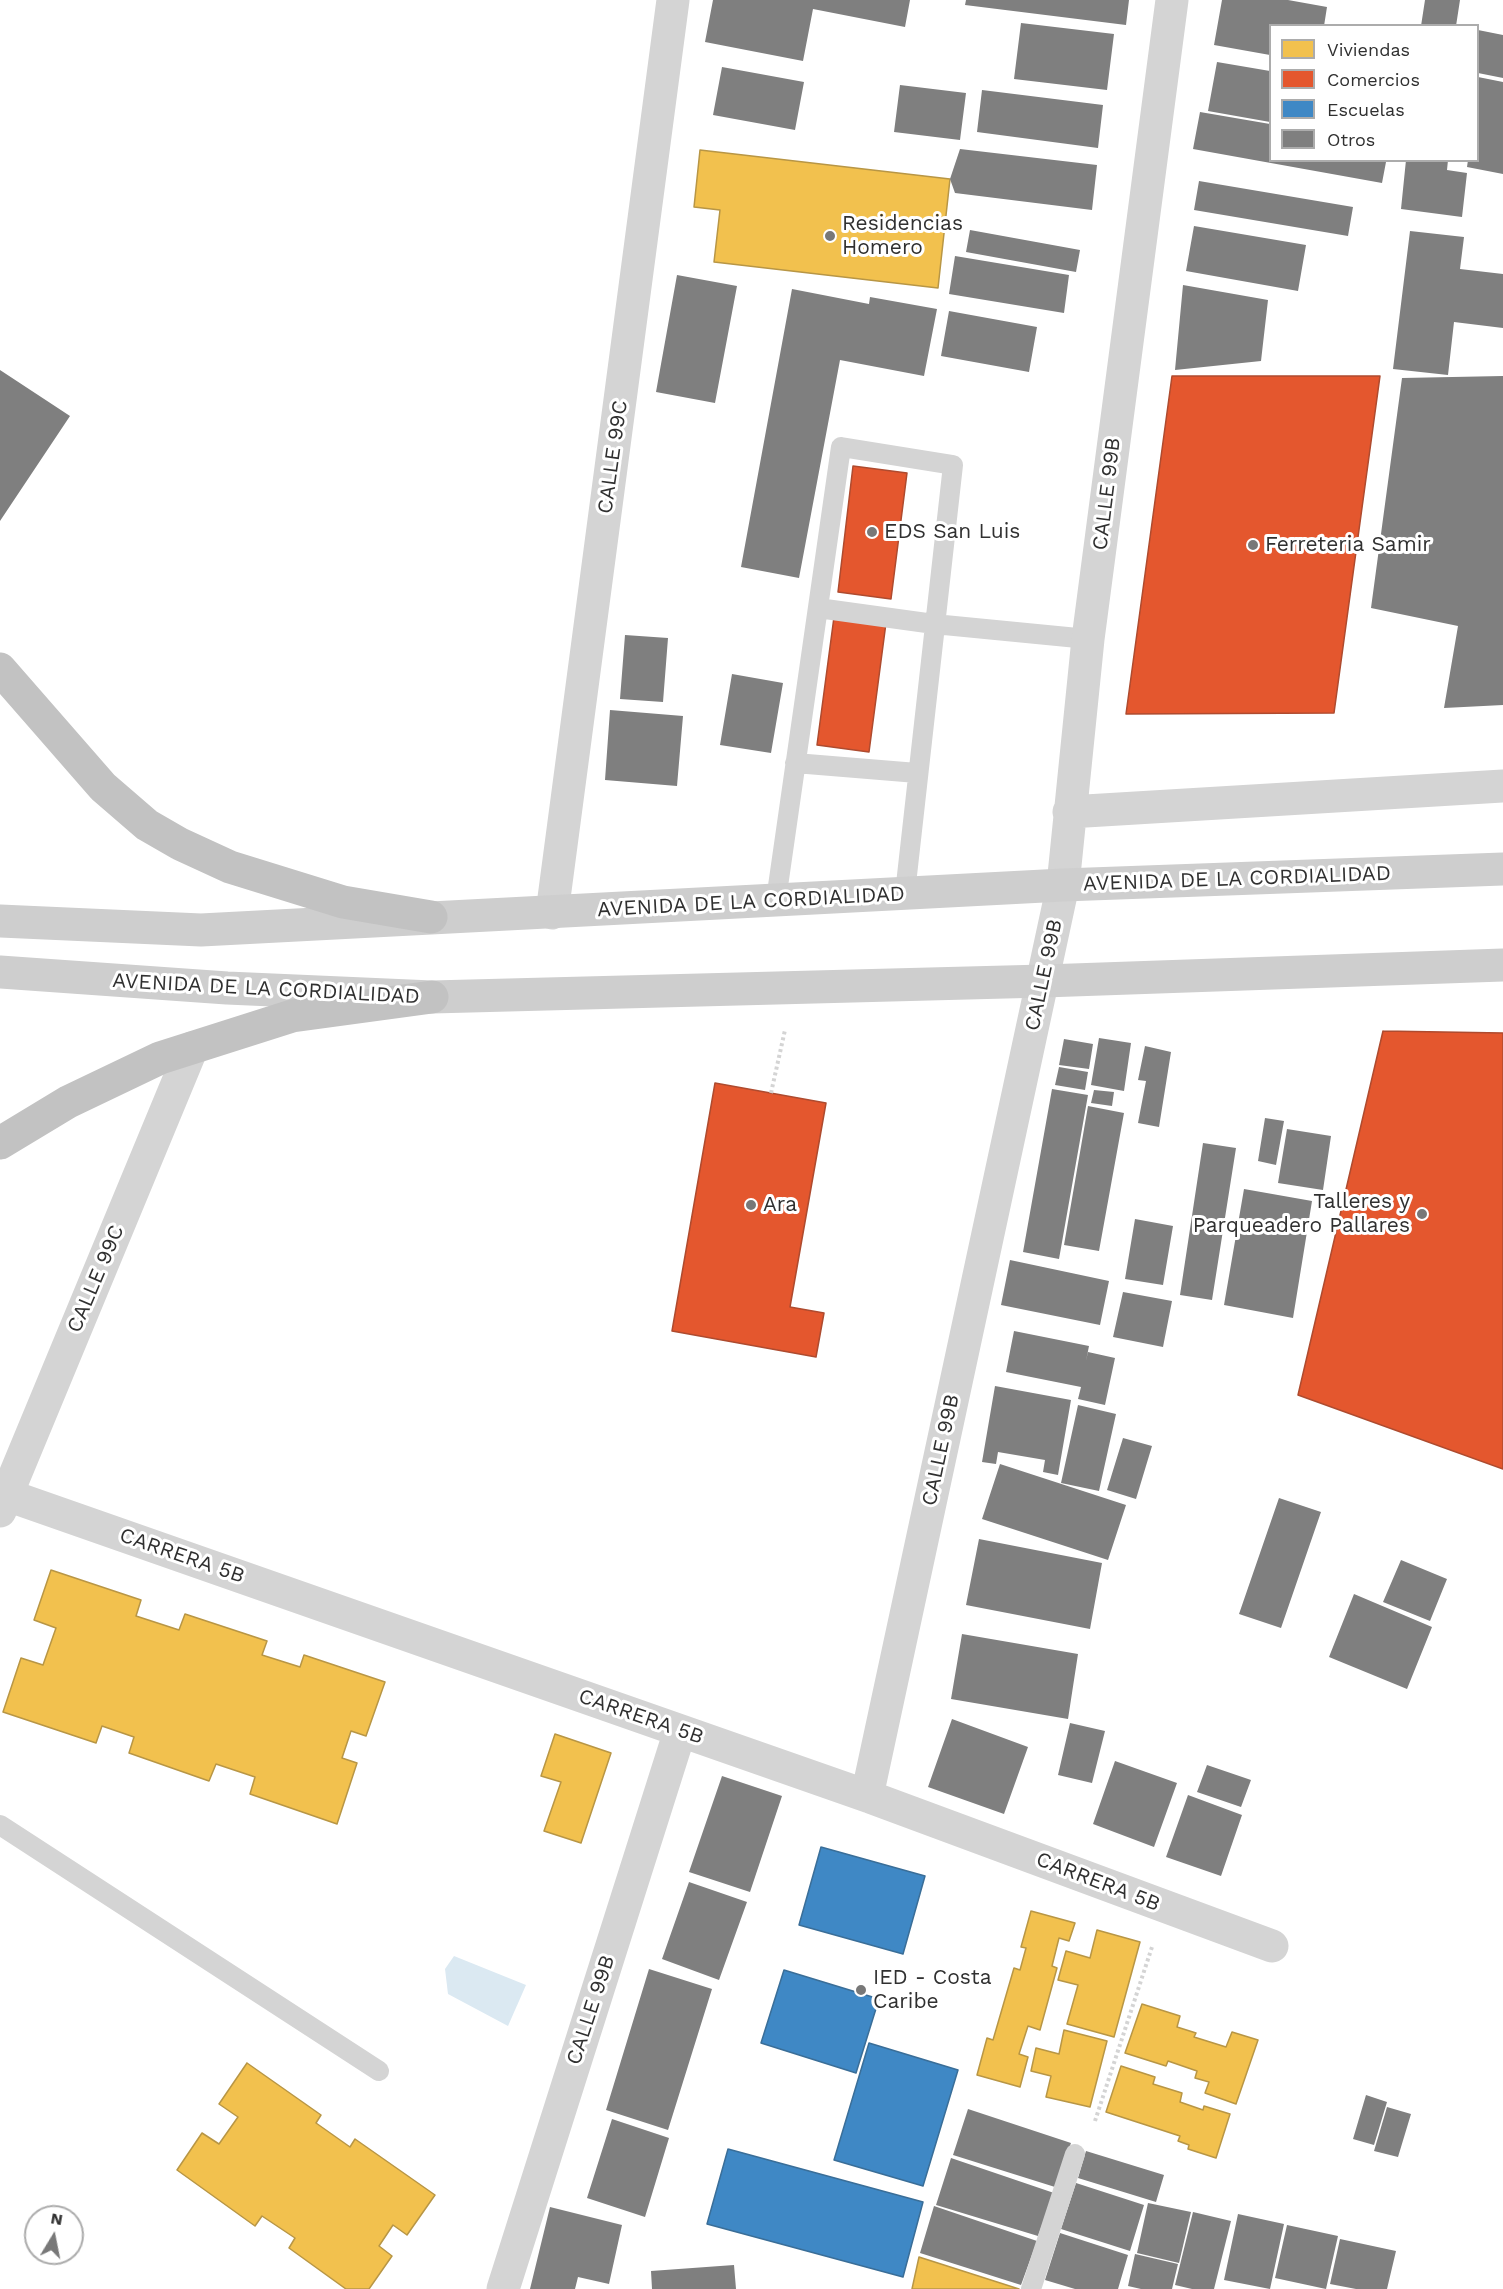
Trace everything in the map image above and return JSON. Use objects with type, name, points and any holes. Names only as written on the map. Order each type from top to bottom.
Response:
[{"type":"highway","points":[[0,669],[103,787],[147,825],[171,839],[230,867],[272,881],[343,902],[431,917]]},
{"type":"highway","points":[[0,1143],[68,1102],[160,1058],[292,1016],[432,997]]},
{"type":"main road","name":"AVENIDA DE LA CORDIALIDAD","points":[[0,921],[201,930],[1063,885],[1503,869]]},
{"type":"main road","name":"AVENIDA DE LA CORDIALIDAD","points":[[0,972],[227,988],[432,997],[1044,981],[1503,965]]},
{"type":"street","name":"CALLE 99C","points":[[552,913],[673,0]]},
{"type":"street","name":"CALLE 99B","points":[[867,1796],[1063,885],[1088,639],[1172,0]]},
{"type":"street","points":[[1070,812],[1503,786]]},
{"type":"street","name":"CALLE 99C","points":[[3,1503],[192,1048]]},
{"type":"street","name":"CARRERA 5B","points":[[3,1503],[867,1796],[1272,1947]]},
{"type":"street","name":"CALLE 99B","points":[[503,2289],[680,1731]]},
{"type":"lane","points":[[776,900],[841,447],[953,465],[905,893]]},
{"type":"lane","points":[[818,608],[934,624],[1088,639]]},
{"type":"lane","points":[[795,763],[917,773]]},
{"type":"lane","points":[[0,1825],[379,2071]]},
{"type":"lane","points":[[1031,2289],[1075,2154]]},
{"type":"path","points":[[771,1093],[794,988]]},
{"type":"path","points":[[1095,2121],[1155,1937]]},
{"type":"shaded area","points":[[454,1956],[526,1985],[508,2026],[448,1994],[445,1969]]},
{"type":"building: Viviendas","name":"Residencias Homero","points":[[700,150],[950,179],[938,288],[714,262],[720,210],[694,207]]},
{"type":"building: Viviendas","points":[[51,1570],[141,1600],[136,1616],[179,1630],[185,1614],[267,1641],[262,1655],[300,1667],[304,1655],[385,1682],[366,1736],[351,1731],[342,1758],[357,1763],[337,1824],[250,1794],[255,1777],[216,1764],[209,1781],[129,1753],[134,1737],[102,1726],[96,1743],[3,1712],[21,1658],[43,1665],[56,1628],[34,1620]]},
{"type":"building: Viviendas","points":[[555,1734],[611,1753],[581,1843],[544,1831],[561,1782],[541,1776]]},
{"type":"building: Viviendas","points":[[1031,1911],[1075,1923],[1069,1941],[1059,1938],[1052,1966],[1057,1968],[1040,2030],[1028,2026],[1019,2054],[1028,2057],[1020,2087],[977,2075],[987,2038],[993,2040],[1014,1968],[1020,1970],[1026,1948],[1021,1947]]},
{"type":"building: Viviendas","points":[[1097,1930],[1140,1942],[1114,2037],[1067,2024],[1078,1985],[1058,1980],[1066,1951],[1090,1958]]},
{"type":"building: Viviendas","points":[[1142,2004],[1180,2016],[1177,2027],[1196,2033],[1194,2037],[1226,2047],[1232,2032],[1258,2040],[1236,2104],[1205,2093],[1209,2082],[1195,2078],[1197,2071],[1168,2061],[1166,2066],[1125,2053]]},
{"type":"building: Viviendas","points":[[1064,2030],[1107,2041],[1090,2107],[1046,2097],[1051,2076],[1031,2071],[1036,2048],[1059,2054]]},
{"type":"building: Viviendas","points":[[247,2063],[321,2115],[316,2123],[350,2147],[355,2139],[435,2195],[407,2235],[393,2225],[379,2246],[392,2256],[369,2289],[346,2289],[289,2248],[295,2238],[262,2216],[255,2226],[177,2170],[202,2133],[219,2144],[238,2117],[219,2104]]},
{"type":"building: Viviendas","points":[[1121,2066],[1155,2077],[1153,2084],[1182,2093],[1180,2102],[1203,2110],[1204,2106],[1230,2114],[1216,2158],[1188,2149],[1189,2145],[1178,2141],[1180,2136],[1106,2112]]},
{"type":"building: Viviendas","points":[[919,2257],[1019,2289],[912,2289]]},
{"type":"building: Comercios","name":"Ferreteria Samir","points":[[1172,376],[1380,376],[1334,713],[1126,714]]},
{"type":"building: Comercios","name":"EDS San Luis","points":[[853,466],[907,473],[891,599],[838,592]]},
{"type":"building: Comercios","points":[[834,617],[886,623],[869,752],[817,745]]},
{"type":"building: Comercios","name":"Talleres y Parqueadero Pallares","points":[[1383,1031],[1503,1033],[1503,1469],[1298,1395]]},
{"type":"building: Comercios","name":"Ara","points":[[715,1083],[826,1103],[790,1307],[824,1313],[816,1357],[672,1331]]},
{"type":"building: Escuelas","points":[[821,1847],[925,1876],[903,1954],[799,1925]]},
{"type":"building: Escuelas","points":[[784,1970],[879,1999],[856,2073],[761,2043]]},
{"type":"building: Escuelas","points":[[869,2043],[958,2070],[923,2186],[834,2160]]},
{"type":"building: Escuelas","points":[[728,2149],[923,2202],[903,2277],[707,2224]]},
{"type":"building: Otros","points":[[713,0],[910,0],[905,27],[813,9],[803,61],[705,42]]},
{"type":"building: Otros","points":[[966,0],[1129,0],[1126,25],[965,5]]},
{"type":"building: Otros","points":[[1222,0],[1288,0],[1327,7],[1324,24],[1269,24],[1269,55],[1214,45]]},
{"type":"building: Otros","points":[[1425,0],[1460,0],[1456,24],[1421,24]]},
{"type":"building: Otros","points":[[1021,23],[1114,34],[1107,90],[1014,79]]},
{"type":"building: Otros","points":[[1479,30],[1503,35],[1503,78],[1479,73]]},
{"type":"building: Otros","points":[[1217,62],[1269,71],[1269,122],[1208,111]]},
{"type":"building: Otros","points":[[722,67],[804,82],[795,130],[713,115]]},
{"type":"building: Otros","points":[[1479,77],[1503,82],[1503,174],[1467,167],[1468,162],[1479,162]]},
{"type":"building: Otros","points":[[900,85],[966,93],[960,140],[894,132]]},
{"type":"building: Otros","points":[[982,90],[1103,105],[1098,148],[977,132]]},
{"type":"building: Otros","points":[[1200,112],[1269,124],[1269,162],[1386,162],[1382,183],[1193,149]]},
{"type":"building: Otros","points":[[960,149],[1097,165],[1092,210],[955,193],[950,179]]},
{"type":"building: Otros","points":[[1406,162],[1448,162],[1447,170],[1467,173],[1462,217],[1401,209]]},
{"type":"building: Otros","points":[[1199,181],[1353,207],[1348,236],[1194,210]]},
{"type":"building: Otros","points":[[1194,226],[1306,245],[1298,291],[1186,271]]},
{"type":"building: Otros","points":[[970,230],[1080,250],[1076,272],[966,252]]},
{"type":"building: Otros","points":[[1410,231],[1464,237],[1460,269],[1503,274],[1503,328],[1454,322],[1448,375],[1393,369]]},
{"type":"building: Otros","points":[[955,256],[1069,275],[1064,313],[949,294]]},
{"type":"building: Otros","points":[[677,275],[737,286],[715,403],[656,392]]},
{"type":"building: Otros","points":[[1183,285],[1268,300],[1261,361],[1175,370]]},
{"type":"building: Otros","points":[[792,289],[869,304],[870,297],[937,309],[924,376],[840,360],[799,578],[741,567]]},
{"type":"building: Otros","points":[[949,311],[1037,327],[1029,372],[941,356]]},
{"type":"building: Otros","points":[[0,370],[70,416],[0,521]]},
{"type":"building: Otros","points":[[1503,376],[1503,705],[1444,708],[1458,626],[1371,608],[1402,378]]},
{"type":"building: Otros","points":[[625,635],[668,638],[663,702],[620,699]]},
{"type":"building: Otros","points":[[732,674],[783,683],[771,753],[720,745]]},
{"type":"building: Otros","points":[[610,710],[683,716],[677,786],[605,780]]},
{"type":"building: Otros","points":[[1099,1038],[1131,1043],[1124,1091],[1091,1085]]},
{"type":"building: Otros","points":[[1064,1039],[1093,1044],[1089,1069],[1059,1065]]},
{"type":"building: Otros","points":[[1145,1046],[1171,1052],[1159,1127],[1138,1123],[1146,1081],[1138,1080]]},
{"type":"building: Otros","points":[[1059,1067],[1088,1072],[1085,1090],[1055,1085]]},
{"type":"building: Otros","points":[[1052,1089],[1088,1095],[1059,1259],[1023,1252]]},
{"type":"building: Otros","points":[[1094,1090],[1114,1092],[1112,1106],[1091,1103]]},
{"type":"building: Otros","points":[[1088,1106],[1124,1113],[1099,1251],[1064,1245]]},
{"type":"building: Otros","points":[[1265,1118],[1284,1121],[1276,1165],[1258,1161]]},
{"type":"building: Otros","points":[[1287,1129],[1331,1136],[1323,1190],[1278,1183]]},
{"type":"building: Otros","points":[[1203,1143],[1236,1148],[1212,1300],[1180,1295]]},
{"type":"building: Otros","points":[[1244,1189],[1312,1201],[1293,1318],[1224,1305]]},
{"type":"building: Otros","points":[[1135,1219],[1173,1226],[1163,1285],[1125,1279]]},
{"type":"building: Otros","points":[[1010,1260],[1109,1281],[1100,1325],[1001,1305]]},
{"type":"building: Otros","points":[[1123,1292],[1172,1301],[1163,1347],[1113,1337]]},
{"type":"building: Otros","points":[[1014,1331],[1089,1346],[1086,1361],[1088,1352],[1115,1358],[1105,1405],[1078,1399],[1081,1387],[1006,1372]]},
{"type":"building: Otros","points":[[995,1386],[1071,1400],[1058,1475],[1043,1472],[1045,1460],[998,1452],[996,1464],[982,1462]]},
{"type":"building: Otros","points":[[1078,1405],[1116,1414],[1099,1491],[1061,1483]]},
{"type":"building: Otros","points":[[1123,1438],[1152,1446],[1136,1499],[1107,1490]]},
{"type":"building: Otros","points":[[1000,1464],[1126,1505],[1108,1560],[982,1519]]},
{"type":"building: Otros","points":[[1279,1498],[1321,1512],[1281,1628],[1239,1614]]},
{"type":"building: Otros","points":[[979,1539],[1102,1563],[1090,1629],[966,1605]]},
{"type":"building: Otros","points":[[1401,1560],[1447,1579],[1430,1621],[1383,1602]]},
{"type":"building: Otros","points":[[1354,1594],[1432,1627],[1407,1689],[1329,1657]]},
{"type":"building: Otros","points":[[962,1634],[1078,1654],[1068,1719],[951,1699]]},
{"type":"building: Otros","points":[[952,1719],[1028,1747],[1004,1814],[928,1787]]},
{"type":"building: Otros","points":[[1070,1723],[1105,1731],[1092,1783],[1058,1775]]},
{"type":"building: Otros","points":[[1115,1761],[1177,1783],[1154,1847],[1093,1824]]},
{"type":"building: Otros","points":[[1207,1765],[1251,1780],[1241,1807],[1197,1792]]},
{"type":"building: Otros","points":[[722,1776],[782,1796],[750,1892],[689,1872]]},
{"type":"building: Otros","points":[[1188,1795],[1242,1815],[1221,1876],[1166,1857]]},
{"type":"building: Otros","points":[[689,1882],[747,1902],[719,1980],[662,1959]]},
{"type":"building: Otros","points":[[649,1969],[712,1989],[668,2130],[606,2110]]},
{"type":"building: Otros","points":[[1366,2095],[1387,2102],[1374,2145],[1353,2139]]},
{"type":"building: Otros","points":[[1387,2107],[1411,2114],[1398,2157],[1374,2151]]},
{"type":"building: Otros","points":[[968,2109],[1071,2143],[1055,2187],[953,2155]]},
{"type":"building: Otros","points":[[612,2119],[669,2138],[645,2217],[587,2198]]},
{"type":"building: Otros","points":[[1086,2151],[1164,2175],[1156,2202],[1078,2178]]},
{"type":"building: Otros","points":[[951,2158],[1054,2193],[1038,2236],[936,2205]]},
{"type":"building: Otros","points":[[1076,2183],[1144,2205],[1130,2251],[1061,2229]]},
{"type":"building: Otros","points":[[1148,2203],[1191,2212],[1179,2263],[1137,2253]]},
{"type":"building: Otros","points":[[934,2206],[1037,2241],[1021,2285],[920,2253]]},
{"type":"building: Otros","points":[[550,2207],[622,2225],[609,2284],[578,2277],[575,2289],[530,2289]]},
{"type":"building: Otros","points":[[1193,2212],[1231,2221],[1214,2289],[1192,2289],[1175,2285]]},
{"type":"building: Otros","points":[[1238,2214],[1284,2224],[1270,2289],[1224,2280]]},
{"type":"building: Otros","points":[[1287,2225],[1338,2236],[1326,2289],[1275,2278]]},
{"type":"building: Otros","points":[[1060,2233],[1128,2255],[1118,2289],[1075,2289],[1045,2280]]},
{"type":"building: Otros","points":[[1340,2239],[1396,2251],[1387,2289],[1356,2289],[1330,2284]]},
{"type":"building: Otros","points":[[1135,2254],[1178,2264],[1172,2289],[1141,2289],[1128,2286]]},
{"type":"building: Otros","points":[[734,2265],[736,2289],[652,2289],[651,2271]]},
{"type":"place","name":"Residencias Homero","points":[[830,236]]},
{"type":"place","name":"EDS San Luis","points":[[872,532]]},
{"type":"place","name":"Ferreteria Samir","points":[[1253,545]]},
{"type":"place","name":"Ara","points":[[751,1205]]},
{"type":"place","name":"Talleres y Parqueadero Pallares","points":[[1422,1214]]},
{"type":"place","name":"IED - Costa Caribe","points":[[861,1990]]}]
